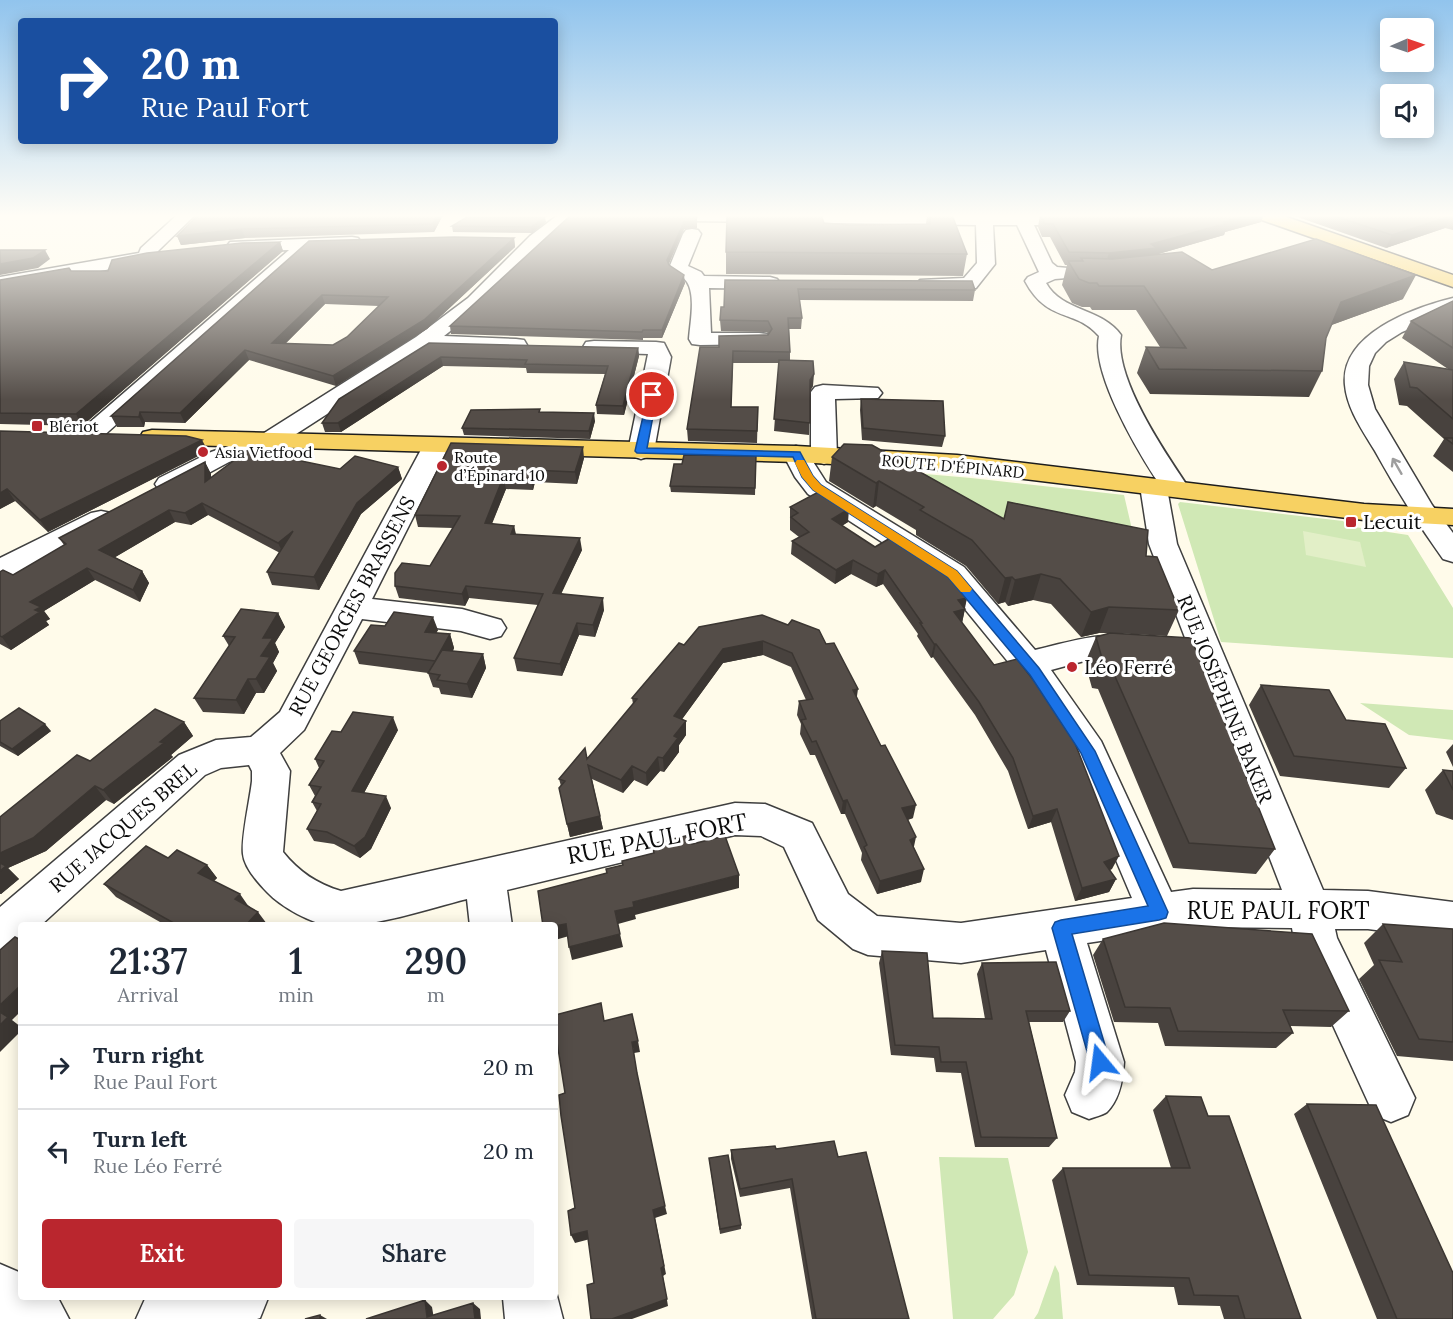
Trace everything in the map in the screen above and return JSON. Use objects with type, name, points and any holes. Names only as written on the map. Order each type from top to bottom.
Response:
[{"type":"main road","name":"ROUTE D'ÉPINARD","points":[[79,435],[810,455],[957,463],[1364,512],[1440,516]]},
{"type":"street","points":[[0,283],[44,277]]},
{"type":"street","points":[[79,435],[267,277]]},
{"type":"street","points":[[0,570],[220,458],[270,440],[424,342],[475,302],[500,277]]},
{"type":"street","points":[[694,277],[701,291],[700,339]]},
{"type":"street","points":[[903,284],[969,284],[975,277]]},
{"type":"street","points":[[1044,277],[1035,281],[1038,288],[1062,310],[1091,320],[1110,334],[1108,352],[1123,392],[1163,472],[1164,487]]},
{"type":"street","points":[[697,282],[789,283]]},
{"type":"street","points":[[1453,304],[1398,326],[1376,338],[1362,354],[1355,374],[1358,396],[1363,409],[1440,516],[1453,553]]},
{"type":"street","points":[[575,346],[656,348],[691,345],[700,339],[759,339]]},
{"type":"street","points":[[424,342],[540,346]]},
{"type":"street","points":[[641,451],[660,357],[656,348]]},
{"type":"street","points":[[870,393],[823,392],[810,455],[808,477],[817,488],[953,574],[1028,664],[1088,751],[1159,912]]},
{"type":"street","name":"RUE GEORGES BRASSENS","points":[[260,750],[292,721],[297,713],[436,446]]},
{"type":"street","name":"RUE JOSÉPHINE BAKER","points":[[1164,487],[1163,544],[1183,651],[1310,909],[1316,940],[1391,1098]]},
{"type":"street","points":[[352,607],[462,620],[490,628]]},
{"type":"street","points":[[1028,664],[1099,646],[1183,651]]},
{"type":"street","points":[[260,750],[271,771],[263,855],[283,883],[318,904],[341,910],[485,877],[491,922]]},
{"type":"street","name":"RUE JACQUES BREL","points":[[0,934],[192,765],[216,754],[260,750]]},
{"type":"street","name":"RUE PAUL FORT","points":[[485,877],[735,819],[765,820],[798,835],[832,906],[868,935],[961,943],[1193,908],[1368,910],[1453,921]]},
{"type":"street","points":[[1061,928],[1100,1062],[1099,1080],[1089,1095]]},
{"type":"street","points":[[0,1292],[40,1319]]},
{"type":"street","points":[[165,1319],[233,1300]]},
{"type":"street","points":[[531,1300],[534,1319]]},
{"type":"green space","points":[[868,469],[1124,495],[1138,555],[1002,526]]},
{"type":"green space","points":[[1180,502],[1343,521],[1348,526],[1408,535],[1453,608],[1453,658],[1221,642],[1178,504]]},
{"type":"green space","points":[[1303,531],[1360,542],[1366,567],[1306,555]]},
{"type":"green space","points":[[1360,703],[1453,710],[1453,740],[1409,735]]},
{"type":"green space","points":[[939,1157],[1008,1158],[1028,1252],[1014,1295],[993,1319],[953,1319]]},
{"type":"green space","points":[[1055,1265],[1059,1273],[1063,1319],[1034,1319],[1038,1313]]},
{"type":"building","points":[[20,277],[239,277],[76,414],[0,413],[0,280]]},
{"type":"building","points":[[269,277],[472,277],[424,320],[333,376],[245,350],[180,413],[140,412],[139,417],[111,416]],"holes":[[[322,295],[388,297],[347,337],[333,345],[272,343]]]},
{"type":"building","points":[[504,277],[683,277],[662,330],[643,330],[642,332],[450,326]]},
{"type":"building","points":[[1078,277],[1412,277],[1341,302],[1326,338],[1322,371],[1159,369],[1146,347],[1186,348],[1144,286],[1099,286],[1097,283],[1079,279]]},
{"type":"building","points":[[725,280],[972,281],[975,290],[798,289],[802,318],[788,318],[790,352],[733,351],[731,407],[758,407],[757,431],[687,429],[700,347],[719,347],[719,336],[768,335],[772,329],[768,321],[720,320],[721,307],[724,307]]},
{"type":"building","points":[[1453,301],[1453,348],[1411,321]]},
{"type":"building","points":[[429,343],[638,348],[623,406],[596,405],[608,366],[525,364],[527,360],[441,357],[338,423],[322,423],[339,399]]},
{"type":"building","points":[[779,360],[813,361],[814,374],[810,380],[810,423],[774,419]]},
{"type":"building","points":[[1404,362],[1453,370],[1453,419],[1417,388],[1410,387]]},
{"type":"building","points":[[861,399],[943,401],[945,436],[863,428]]},
{"type":"building","points":[[540,409],[539,412],[594,413],[589,431],[462,428],[471,410]]},
{"type":"building","points":[[0,431],[186,436],[202,440],[40,520],[7,489],[0,493]]},
{"type":"building","points":[[1445,438],[1453,438],[1453,444]]},
{"type":"building","points":[[451,443],[583,447],[575,472],[532,470],[531,478],[503,478],[485,523],[514,526],[511,534],[580,538],[553,593],[603,598],[593,625],[577,623],[560,664],[514,658],[543,594],[466,586],[462,594],[395,586],[395,573],[402,563],[430,566],[460,516],[415,515]]},
{"type":"building","points":[[844,444],[872,445],[1004,519],[1008,502],[1148,530],[1146,556],[1157,557],[1179,610],[1109,607],[1091,612],[1060,579],[1041,574],[1015,580],[1012,577],[1005,578],[972,540],[920,510],[924,507],[879,481],[876,483],[832,457]]},
{"type":"building","points":[[248,450],[340,469],[355,456],[398,467],[357,503],[314,577],[267,572],[293,531],[278,543],[202,503],[185,513],[169,510],[99,550],[142,571],[133,590],[87,568],[30,602],[41,607],[35,610],[40,612],[2,637],[0,636],[0,572],[3,570],[13,575],[66,544],[59,538],[205,462],[205,482]]},
{"type":"building","points":[[684,455],[756,456],[755,488],[670,486],[674,464],[682,464]]},
{"type":"building","points":[[820,491],[849,509],[832,519],[875,547],[892,537],[943,569],[967,598],[958,600],[965,609],[954,612],[994,665],[1017,659],[1035,682],[1075,743],[1119,856],[1104,862],[1116,879],[1082,888],[1057,809],[1033,816],[1013,758],[979,702],[934,644],[885,570],[878,574],[853,560],[836,570],[792,541],[809,532],[791,517],[798,513],[790,507]]},
{"type":"building","points":[[241,609],[278,613],[263,638],[273,638],[261,656],[270,657],[256,679],[248,679],[236,700],[194,698],[235,637],[223,636]]},
{"type":"building","points":[[394,612],[433,617],[425,632],[450,634],[435,661],[354,651],[371,625],[385,626]]},
{"type":"building","points":[[762,615],[788,625],[792,620],[819,630],[826,644],[834,643],[858,689],[853,690],[881,746],[885,745],[916,805],[902,808],[916,837],[910,840],[924,869],[880,881],[864,847],[867,845],[847,800],[843,801],[816,741],[812,742],[801,720],[806,719],[799,701],[813,699],[792,653],[763,641],[723,649],[674,716],[686,721],[674,736],[678,738],[663,758],[658,757],[646,773],[632,766],[621,780],[588,765],[600,816],[567,824],[559,788],[565,781],[559,779],[585,748],[587,759],[637,699],[632,698],[679,643],[684,645],[699,627]]},
{"type":"building","points":[[1110,633],[1191,638],[1275,849],[1189,843],[1109,663],[1103,662],[1096,637]]},
{"type":"building","points":[[442,650],[483,654],[467,684],[437,680],[440,675],[428,673]]},
{"type":"building","points":[[1261,685],[1329,690],[1346,720],[1385,724],[1406,768],[1294,756]]},
{"type":"building","points":[[19,708],[45,724],[12,749],[0,742],[0,721]]},
{"type":"building","points":[[155,709],[184,722],[160,742],[164,743],[103,790],[95,786],[33,838],[0,853],[0,817],[77,755],[90,761]]},
{"type":"building","points":[[353,712],[393,717],[352,791],[386,796],[365,837],[354,846],[327,832],[307,829],[321,804],[312,802],[321,787],[309,785],[324,761],[315,759],[332,731],[341,732]]},
{"type":"building","points":[[1443,770],[1453,771],[1453,790]]},
{"type":"building","points":[[690,835],[692,844],[725,836],[739,875],[633,902],[634,907],[615,911],[620,934],[569,947],[566,924],[558,925],[558,922],[542,922],[538,891],[607,873],[606,869],[623,865],[622,861],[654,853],[652,844]]},
{"type":"building","points":[[146,846],[168,858],[177,850],[207,865],[198,873],[240,894],[235,899],[258,912],[249,922],[172,922],[104,884]]},
{"type":"building","points":[[0,863],[6,866],[0,871]]},
{"type":"building","points":[[1164,923],[1312,934],[1349,1011],[1283,1010],[1293,1033],[1178,1031],[1170,1008],[1125,1007],[1103,939]]},
{"type":"building","points":[[1383,924],[1453,929],[1453,1042],[1419,1039],[1379,960],[1402,962]]},
{"type":"building","points":[[15,937],[18,938],[18,988],[0,1005],[0,950]]},
{"type":"building","points":[[882,951],[927,953],[933,1018],[992,1019],[982,963],[1056,962],[1070,1011],[1026,1011],[1057,1138],[981,1137],[966,1062],[941,1062],[939,1047],[895,1045]]},
{"type":"building","points":[[601,1003],[604,1021],[632,1014],[638,1041],[632,1042],[637,1073],[665,1206],[653,1210],[664,1266],[661,1268],[667,1299],[612,1319],[591,1319],[587,1285],[594,1283],[587,1231],[571,1235],[568,1211],[575,1208],[559,1095],[565,1093],[558,1048],[558,1014]]},
{"type":"building","points":[[0,1012],[8,1017],[0,1025]]},
{"type":"building","points":[[1166,1096],[1201,1097],[1208,1116],[1229,1116],[1301,1319],[1245,1319],[1238,1296],[1194,1295],[1189,1278],[1089,1275],[1063,1168],[1190,1168]]},
{"type":"building","points":[[1307,1104],[1376,1105],[1453,1273],[1453,1319],[1397,1319]]},
{"type":"building","points":[[834,1141],[838,1157],[866,1152],[909,1319],[816,1319],[792,1179],[740,1189],[731,1150],[775,1146],[776,1149]]},
{"type":"building","points":[[728,1155],[741,1225],[720,1229],[709,1158]]},
{"type":"building","points":[[425,1300],[427,1317],[473,1303],[475,1319],[366,1319]]},
{"type":"building","points":[[320,1315],[320,1319],[305,1319]]},
{"type":"slow traffic","points":[[801,463],[817,488],[953,574],[965,589]]},
{"type":"place","name":"Blériot","points":[[37,426]]},
{"type":"place","name":"Asia Vietfood","points":[[203,452]]},
{"type":"place","name":"Route d’Épinard 10","points":[[442,466]]},
{"type":"place","name":"Lecuit","points":[[1351,522]]},
{"type":"place","name":"Léo Ferré","points":[[1072,667]]},
{"type":"route","points":[[652,395],[641,451],[796,454],[808,477],[817,488],[953,574],[1035,672],[1088,751],[1159,912],[1061,928],[1100,1062]]}]
